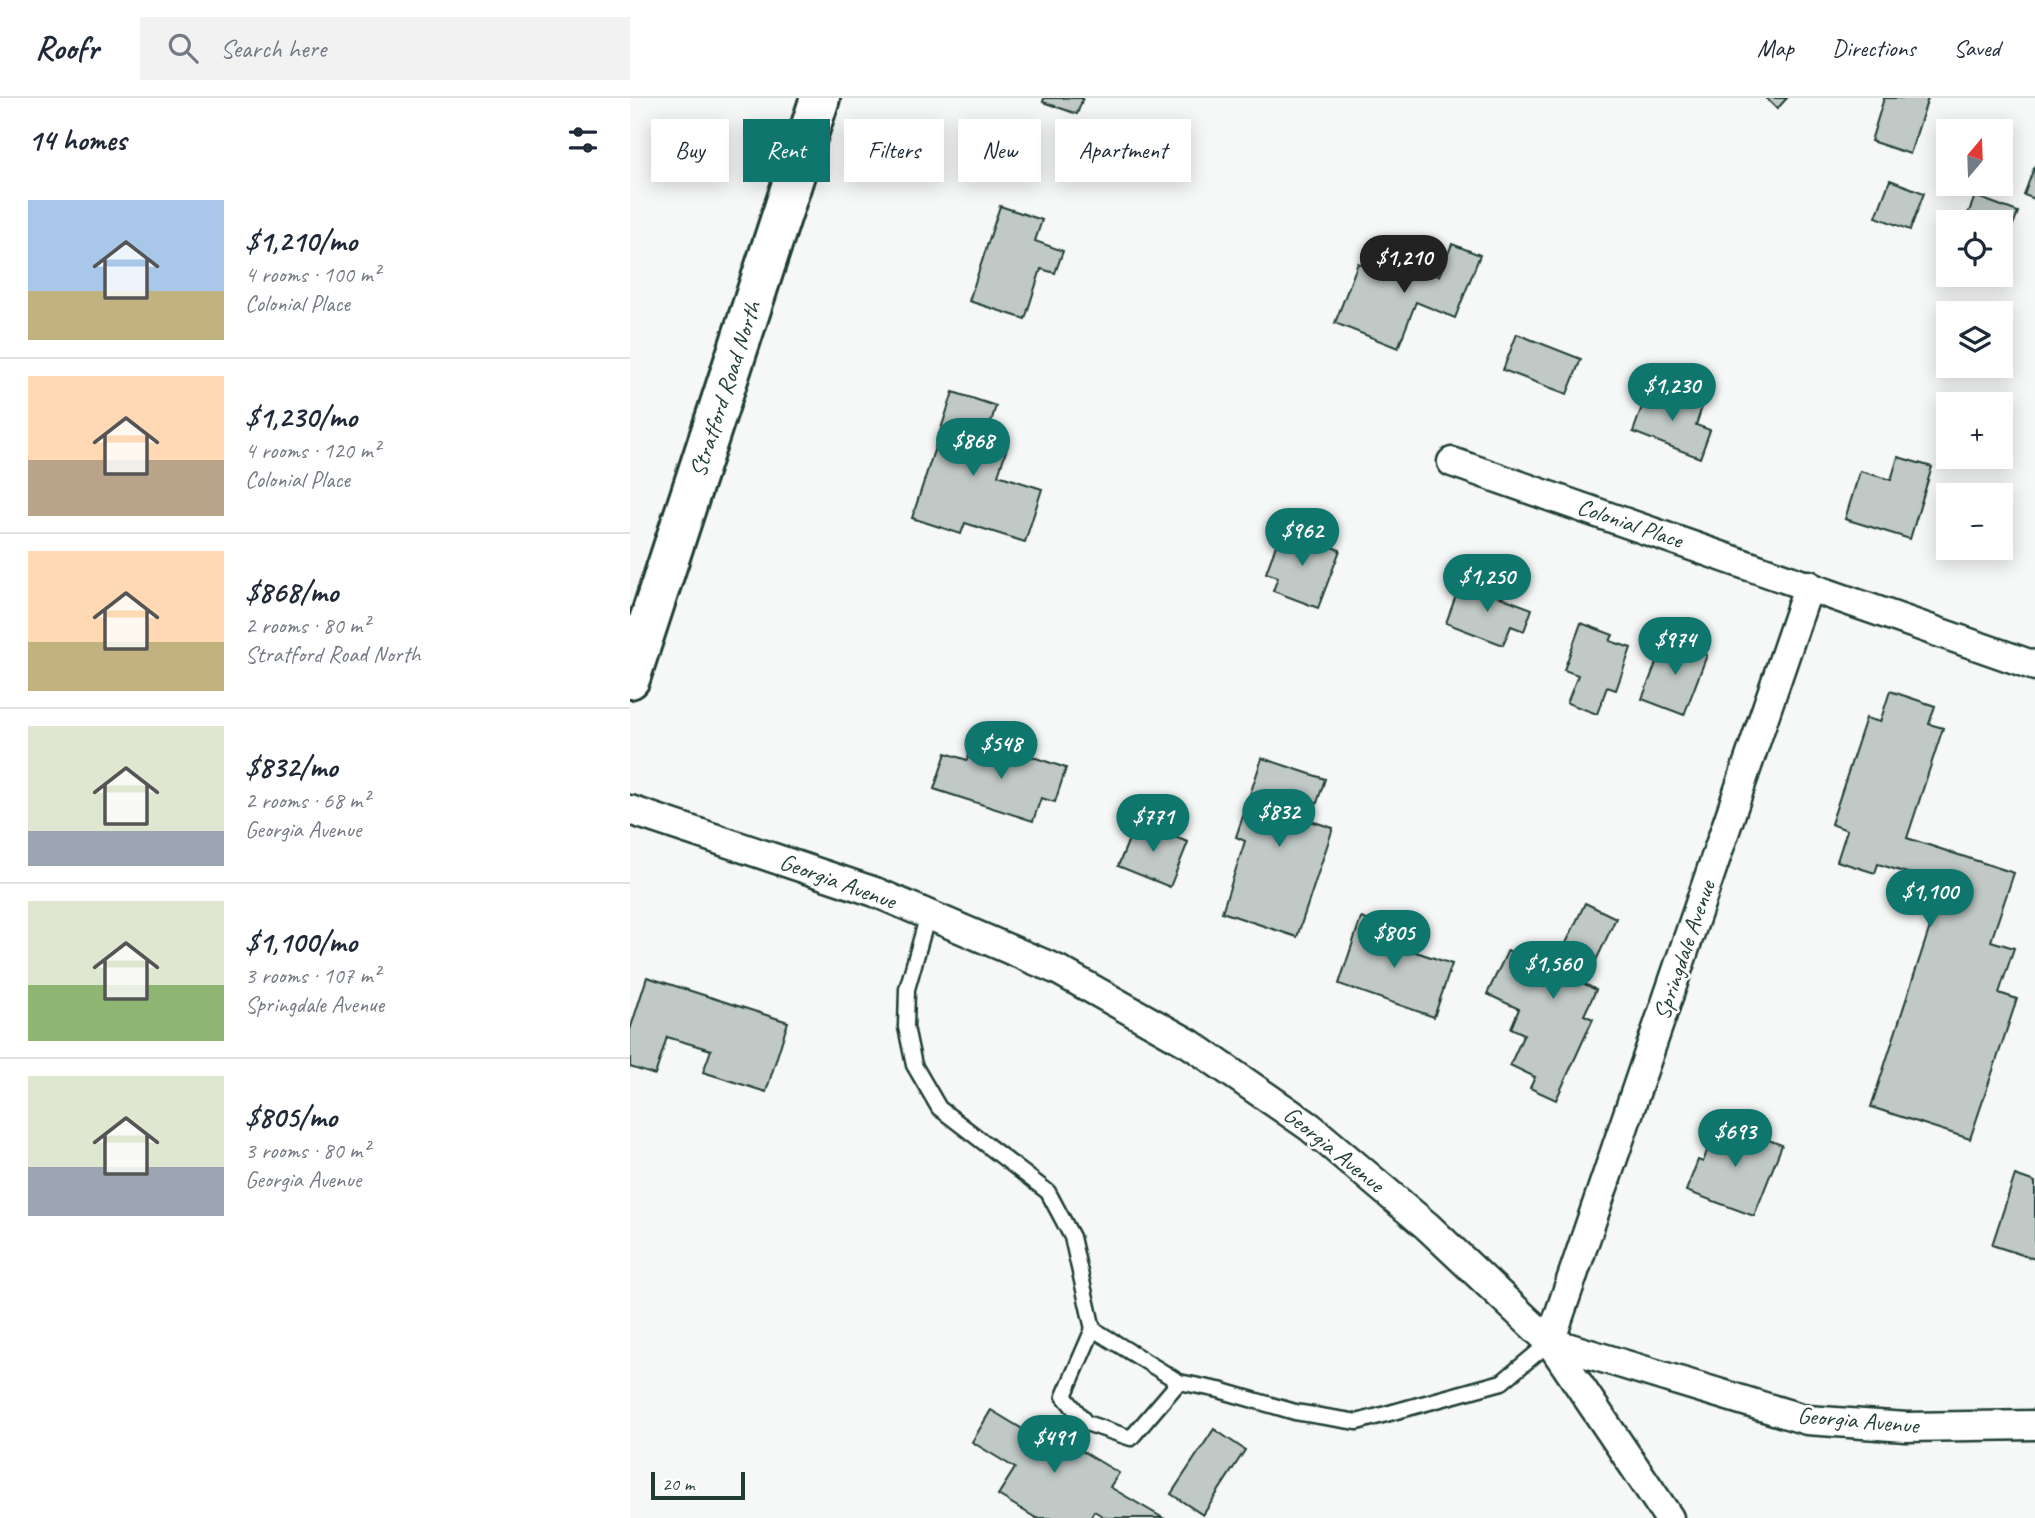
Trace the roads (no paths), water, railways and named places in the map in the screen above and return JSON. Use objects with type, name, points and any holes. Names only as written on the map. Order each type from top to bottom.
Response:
[{"type":"main road","name":"Stratford Road North","points":[[630,679],[820,98]]},
{"type":"street","name":"Colonial Place","points":[[1452,462],[1809,585]]},
{"type":"street","points":[[1809,585],[2035,666]]},
{"type":"street","name":"Springdale Avenue","points":[[1550,1342],[1809,585]]},
{"type":"street","name":"Georgia Avenue","points":[[630,810],[875,892],[1058,970],[1201,1051],[1310,1127],[1427,1226],[1550,1342],[1807,1420],[1906,1427],[2035,1425]]},
{"type":"street","points":[[1550,1342],[1669,1518]]},
{"type":"lane","points":[[928,915],[907,989],[906,1027],[914,1065],[939,1108],[1048,1192],[1072,1237],[1093,1329],[1064,1396],[1086,1423],[1132,1438],[1179,1382]]},
{"type":"lane","points":[[1093,1329],[1179,1382],[1219,1390],[1295,1412],[1357,1422],[1502,1381],[1550,1342]]}]
